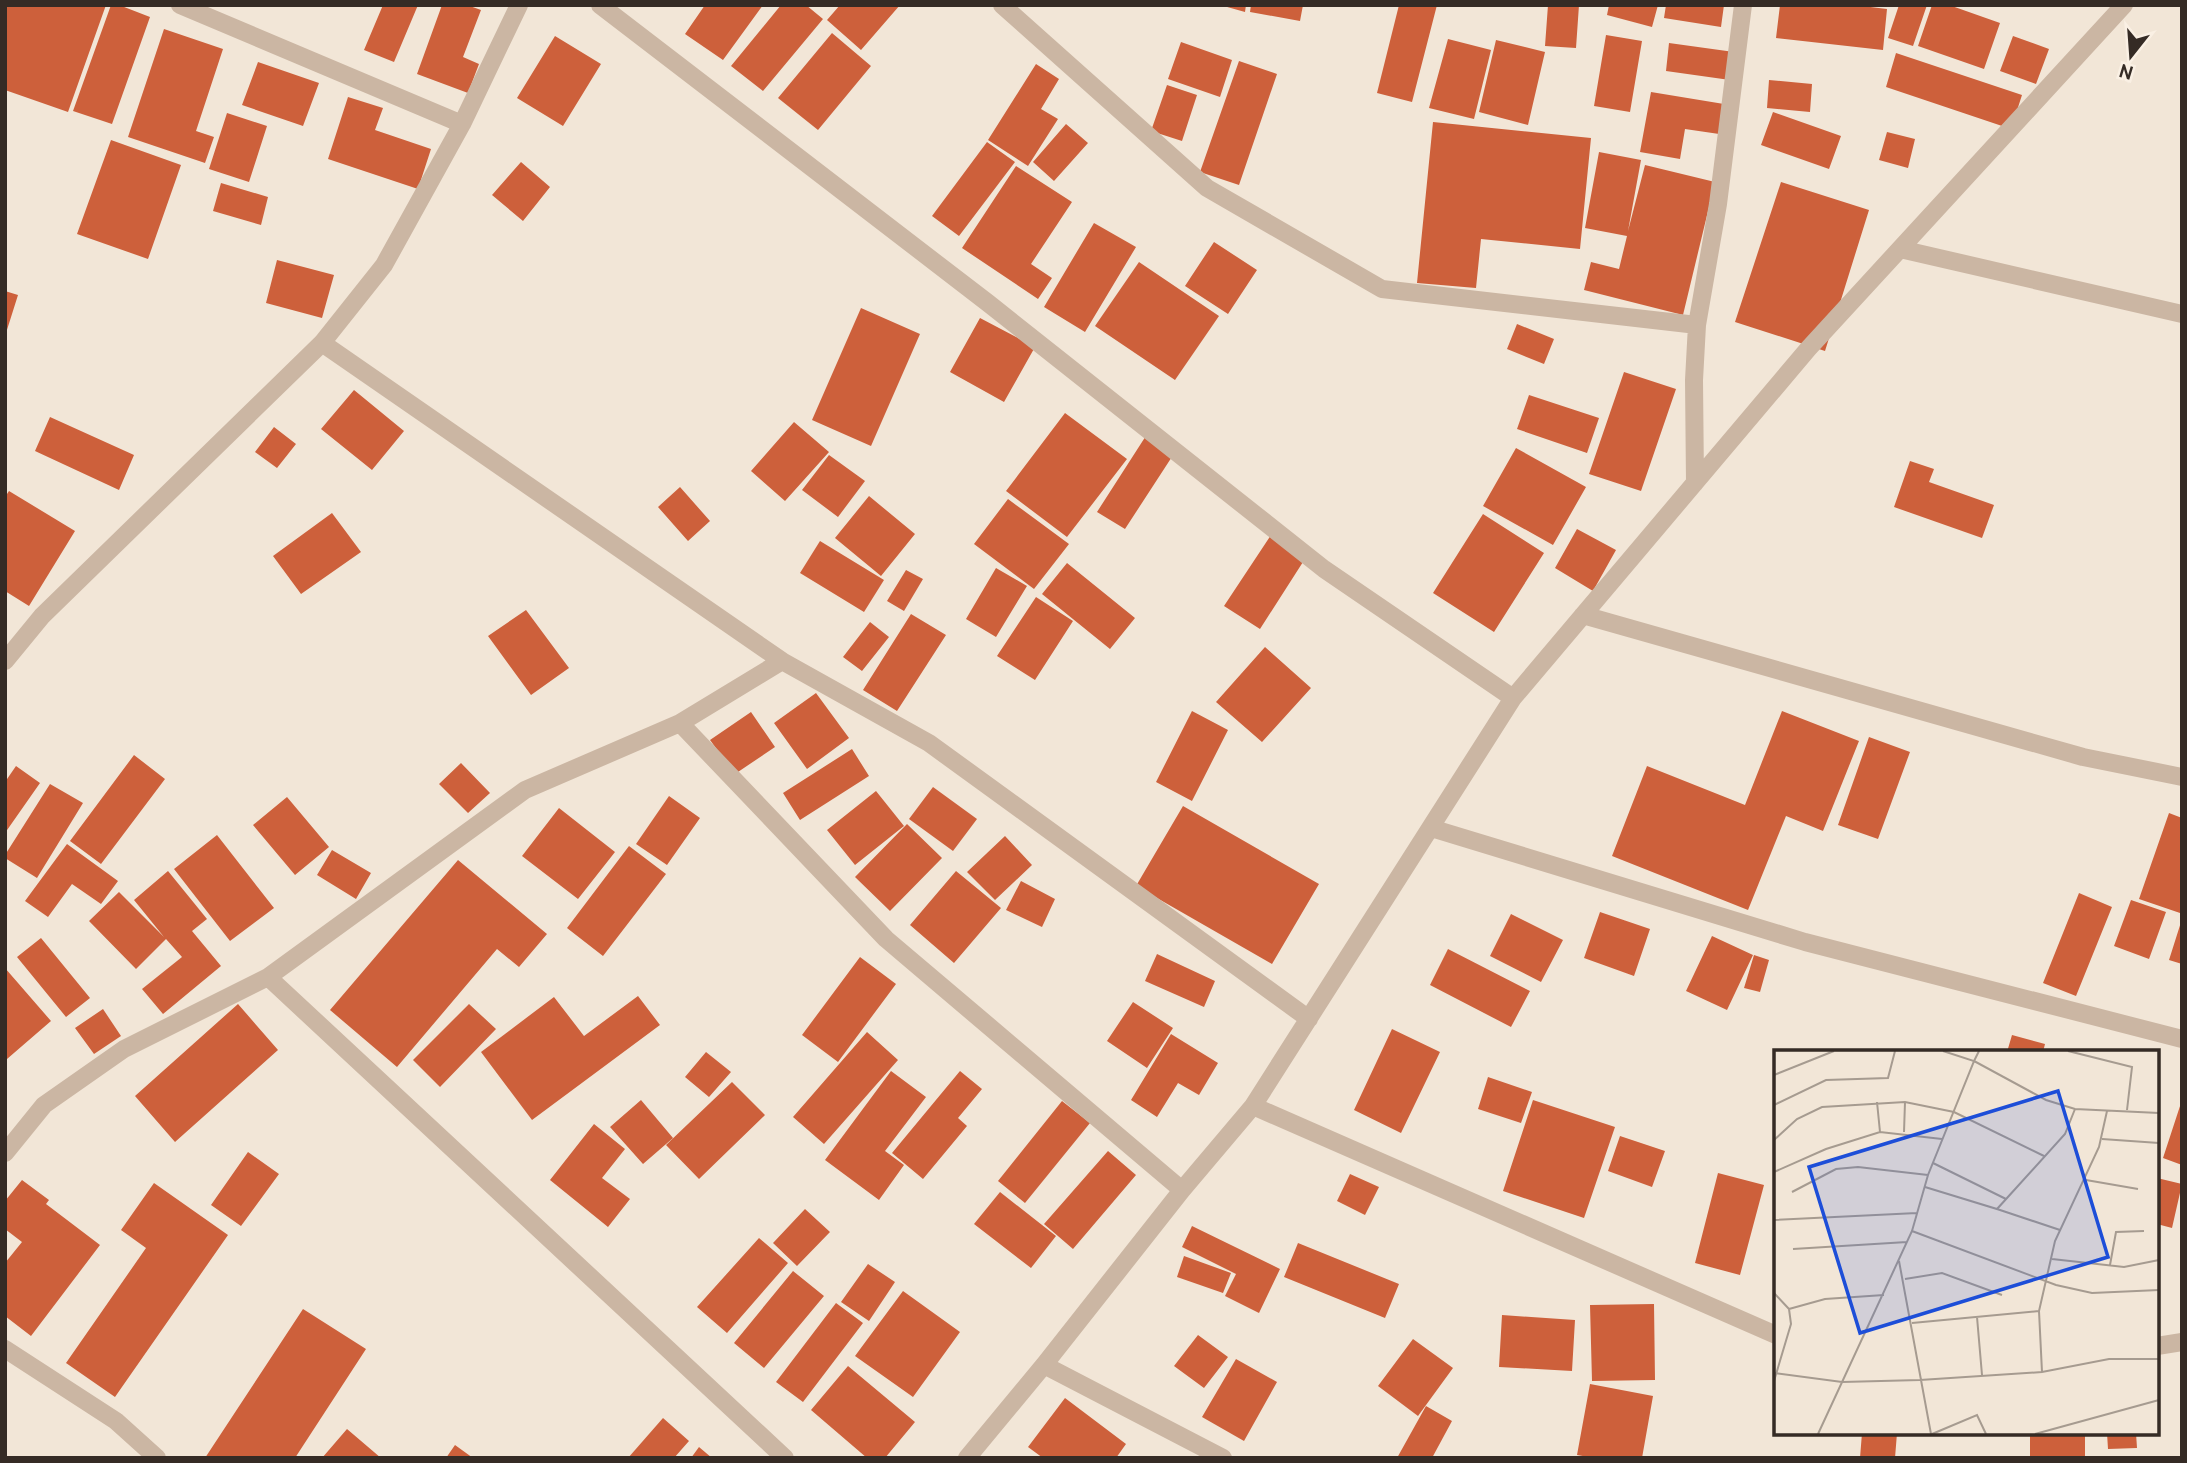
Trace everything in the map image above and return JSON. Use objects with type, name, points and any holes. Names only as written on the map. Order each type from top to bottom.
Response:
[{"type":"street","points":[[180,5],[462,124]]},
{"type":"street","points":[[5,661],[41,616],[322,343],[384,265],[462,124],[519,5]]},
{"type":"street","points":[[600,5],[988,303],[1324,569],[1513,698]]},
{"type":"street","points":[[1002,5],[1207,188],[1382,289],[1697,325]]},
{"type":"street","points":[[1695,483],[1694,380],[1697,325],[1718,204],[1742,5]]},
{"type":"street","points":[[967,1458],[1182,1190],[1253,1106],[1513,698],[1808,349],[2124,5]]},
{"type":"street","points":[[1900,249],[2182,314]]},
{"type":"street","points":[[322,343],[782,661],[929,744],[1308,1019]]},
{"type":"street","points":[[1583,615],[2083,757],[2182,777]]},
{"type":"street","points":[[5,1153],[44,1105],[124,1049],[268,977],[525,790],[680,723],[782,661]]},
{"type":"street","points":[[680,723],[886,939],[1182,1190]]},
{"type":"street","points":[[1431,828],[1805,942],[2182,1039]]},
{"type":"street","points":[[268,977],[785,1458]]},
{"type":"street","points":[[1253,1106],[1774,1334]]},
{"type":"street","points":[[2159,1346],[2182,1342]]},
{"type":"street","points":[[5,1349],[116,1421],[157,1458]]},
{"type":"street","points":[[1044,1365],[1223,1458]]},
{"type":"building","points":[[5,5],[106,5],[68,112],[5,90]]},
{"type":"building","points":[[111,5],[119,5],[150,17],[112,124],[73,111]]},
{"type":"building","points":[[383,5],[418,5],[394,62],[364,50]]},
{"type":"building","points":[[442,5],[467,5],[481,10],[463,57],[479,64],[468,93],[417,74]]},
{"type":"building","points":[[705,5],[763,5],[723,60],[685,34]]},
{"type":"building","points":[[781,5],[806,5],[823,19],[763,91],[731,66]]},
{"type":"building","points":[[840,5],[900,5],[861,50],[827,20]]},
{"type":"building","points":[[1220,5],[1246,5],[1245,12]]},
{"type":"building","points":[[1251,5],[1303,5],[1300,21],[1250,12]]},
{"type":"building","points":[[1399,5],[1437,5],[1412,102],[1377,93]]},
{"type":"building","points":[[1548,5],[1579,5],[1576,48],[1545,46]]},
{"type":"building","points":[[1609,5],[1658,5],[1652,27],[1607,15]]},
{"type":"building","points":[[1666,5],[1724,5],[1721,27],[1664,18]]},
{"type":"building","points":[[1780,5],[1854,5],[1887,9],[1883,50],[1776,38]]},
{"type":"building","points":[[1899,5],[1927,5],[1913,46],[1888,38]]},
{"type":"building","points":[[1932,5],[1949,5],[2000,23],[1984,69],[1918,46]]},
{"type":"building","points":[[164,29],[223,49],[196,131],[214,137],[205,163],[128,137]]},
{"type":"building","points":[[832,33],[871,66],[818,130],[778,98]]},
{"type":"building","points":[[1606,35],[1642,41],[1630,112],[1594,106]]},
{"type":"building","points":[[555,36],[601,64],[563,126],[517,98]]},
{"type":"building","points":[[2013,36],[2049,49],[2036,84],[2000,71]]},
{"type":"building","points":[[1448,39],[1491,50],[1474,119],[1429,108]]},
{"type":"building","points":[[1496,40],[1545,52],[1528,125],[1479,112]]},
{"type":"building","points":[[1181,42],[1232,60],[1220,97],[1168,79]]},
{"type":"building","points":[[1669,43],[1734,52],[1730,80],[1666,71]]},
{"type":"building","points":[[1896,53],[2022,95],[2011,129],[1886,87]]},
{"type":"building","points":[[1239,61],[1277,74],[1239,185],[1200,172]]},
{"type":"building","points":[[258,62],[319,83],[303,126],[242,105]]},
{"type":"building","points":[[1036,64],[1059,79],[1041,109],[1058,119],[1028,166],[988,140]]},
{"type":"building","points":[[1769,80],[1812,84],[1810,112],[1767,108]]},
{"type":"building","points":[[1167,85],[1197,95],[1182,141],[1151,131]]},
{"type":"building","points":[[1651,92],[1730,105],[1726,135],[1685,129],[1680,159],[1640,152]]},
{"type":"building","points":[[348,97],[383,108],[375,130],[431,149],[418,189],[328,159]]},
{"type":"building","points":[[1773,112],[1841,136],[1829,169],[1761,145]]},
{"type":"building","points":[[227,113],[267,126],[249,182],[209,169]]},
{"type":"building","points":[[1433,122],[1591,138],[1580,249],[1481,239],[1476,288],[1417,283]]},
{"type":"building","points":[[1066,124],[1088,143],[1054,181],[1033,162]]},
{"type":"building","points":[[1887,132],[1915,139],[1908,168],[1879,160]]},
{"type":"building","points":[[111,140],[181,165],[148,259],[77,234]]},
{"type":"building","points":[[987,142],[1015,162],[959,236],[932,216]]},
{"type":"building","points":[[1599,152],[1641,160],[1628,231],[1645,165],[1715,182],[1683,315],[1584,290],[1591,262],[1619,269],[1627,236],[1585,228]]},
{"type":"building","points":[[521,162],[550,187],[523,221],[492,195]]},
{"type":"building","points":[[1016,166],[1072,202],[1031,264],[1052,278],[1038,299],[962,248]]},
{"type":"building","points":[[1781,182],[1869,210],[1825,351],[1735,322]]},
{"type":"building","points":[[221,183],[268,197],[261,225],[213,211]]},
{"type":"building","points":[[1094,223],[1136,247],[1085,332],[1044,307]]},
{"type":"building","points":[[1214,242],[1257,270],[1228,314],[1185,286]]},
{"type":"building","points":[[277,260],[334,275],[322,318],[266,303]]},
{"type":"building","points":[[1139,262],[1219,316],[1175,380],[1095,326]]},
{"type":"building","points":[[5,291],[18,295],[6,333],[5,333]]},
{"type":"building","points":[[861,308],[920,334],[871,446],[812,420]]},
{"type":"building","points":[[980,318],[1035,347],[1004,402],[950,372]]},
{"type":"building","points":[[1517,324],[1554,339],[1544,364],[1507,349]]},
{"type":"building","points":[[1624,372],[1676,389],[1641,491],[1589,474]]},
{"type":"building","points":[[354,390],[404,431],[372,470],[321,429]]},
{"type":"building","points":[[1529,395],[1599,418],[1587,453],[1517,429]]},
{"type":"building","points":[[1065,413],[1127,459],[1067,537],[1006,491]]},
{"type":"building","points":[[50,417],[134,455],[119,490],[35,451]]},
{"type":"building","points":[[794,422],[829,452],[785,501],[751,471]]},
{"type":"building","points":[[274,427],[296,444],[277,468],[255,452]]},
{"type":"building","points":[[1151,428],[1179,446],[1125,529],[1097,512]]},
{"type":"building","points":[[1516,448],[1586,487],[1553,545],[1483,506]]},
{"type":"building","points":[[829,455],[865,481],[838,517],[802,490]]},
{"type":"building","points":[[1910,461],[1934,469],[1929,482],[1994,505],[1982,538],[1894,507]]},
{"type":"building","points":[[680,487],[710,521],[688,541],[658,507]]},
{"type":"building","points":[[9,491],[75,531],[29,606],[5,591],[5,497]]},
{"type":"building","points":[[869,496],[915,534],[881,576],[835,538]]},
{"type":"building","points":[[1008,499],[1069,544],[1034,589],[974,544]]},
{"type":"building","points":[[332,513],[361,552],[301,594],[273,556]]},
{"type":"building","points":[[1483,514],[1544,553],[1494,632],[1433,593]]},
{"type":"building","points":[[1275,529],[1310,551],[1260,629],[1224,606]]},
{"type":"building","points":[[1577,529],[1616,550],[1593,591],[1555,568]]},
{"type":"building","points":[[820,541],[884,580],[864,612],[800,573]]},
{"type":"building","points":[[1067,563],[1135,618],[1110,649],[1042,594]]},
{"type":"building","points":[[996,568],[1027,586],[996,637],[966,619]]},
{"type":"building","points":[[906,570],[923,579],[904,611],[887,601]]},
{"type":"building","points":[[1036,597],[1073,621],[1035,680],[997,656]]},
{"type":"building","points":[[526,610],[569,668],[531,695],[488,636]]},
{"type":"building","points":[[911,614],[946,635],[897,711],[863,690]]},
{"type":"building","points":[[870,622],[889,637],[862,671],[843,657]]},
{"type":"building","points":[[1265,647],[1311,688],[1262,742],[1216,702]]},
{"type":"building","points":[[816,693],[849,738],[807,769],[774,723]]},
{"type":"building","points":[[1192,711],[1228,730],[1192,801],[1156,782]]},
{"type":"building","points":[[1782,711],[1859,741],[1823,831],[1786,816],[1748,910],[1612,856],[1647,766],[1745,805]]},
{"type":"building","points":[[751,712],[775,747],[735,774],[710,740]]},
{"type":"building","points":[[1869,737],[1910,752],[1878,839],[1838,825]]},
{"type":"building","points":[[852,749],[869,776],[800,820],[783,793]]},
{"type":"building","points":[[134,755],[165,779],[101,864],[70,841]]},
{"type":"building","points":[[461,763],[490,793],[468,813],[439,784]]},
{"type":"building","points":[[16,766],[40,783],[5,833],[5,782]]},
{"type":"building","points":[[50,784],[83,803],[37,878],[5,858],[5,855]]},
{"type":"building","points":[[933,787],[977,819],[953,851],[909,819]]},
{"type":"building","points":[[876,791],[904,826],[855,865],[827,830]]},
{"type":"building","points":[[669,796],[700,818],[667,865],[636,844]]},
{"type":"building","points":[[287,797],[329,847],[295,875],[253,825]]},
{"type":"building","points":[[1183,806],[1319,884],[1272,964],[1136,886]]},
{"type":"building","points":[[559,808],[615,852],[578,899],[522,856]]},
{"type":"building","points":[[2169,813],[2182,818],[2180,913],[2139,899]]},
{"type":"building","points":[[907,824],[942,858],[890,911],[855,877]]},
{"type":"building","points":[[217,835],[274,908],[230,941],[174,869]]},
{"type":"building","points":[[1005,836],[1032,865],[995,900],[967,872]]},
{"type":"building","points":[[67,844],[118,881],[101,904],[72,884],[48,917],[25,901]]},
{"type":"building","points":[[629,846],[666,874],[603,956],[567,928]]},
{"type":"building","points":[[332,850],[371,873],[356,899],[317,875]]},
{"type":"building","points":[[458,860],[547,934],[519,967],[497,949],[397,1067],[330,1010]]},
{"type":"building","points":[[168,871],[207,919],[192,931],[221,966],[163,1014],[142,989],[182,957],[166,939],[136,969],[89,921],[119,892],[164,937],[134,900]]},
{"type":"building","points":[[956,871],[1001,908],[954,963],[910,925]]},
{"type":"building","points":[[1021,881],[1055,899],[1042,927],[1006,910]]},
{"type":"building","points":[[2079,893],[2112,907],[2076,996],[2043,983]]},
{"type":"building","points":[[2131,900],[2166,912],[2149,959],[2114,946]]},
{"type":"building","points":[[1600,912],[1650,929],[1634,976],[1584,958]]},
{"type":"building","points":[[1511,914],[1563,940],[1541,982],[1490,956]]},
{"type":"building","points":[[2182,919],[2182,964],[2169,960]]},
{"type":"building","points":[[1712,936],[1753,955],[1727,1010],[1686,991]]},
{"type":"building","points":[[41,938],[90,998],[66,1017],[17,957]]},
{"type":"building","points":[[1448,949],[1530,991],[1511,1027],[1430,985]]},
{"type":"building","points":[[1157,954],[1215,981],[1204,1007],[1145,981]]},
{"type":"building","points":[[1754,955],[1769,960],[1760,992],[1744,988]]},
{"type":"building","points":[[860,957],[896,984],[838,1062],[802,1035]]},
{"type":"building","points":[[5,968],[51,1021],[7,1059],[5,1056]]},
{"type":"building","points":[[638,996],[660,1025],[532,1120],[481,1052],[554,997],[584,1036]]},
{"type":"building","points":[[1133,1002],[1173,1028],[1147,1068],[1107,1041]]},
{"type":"building","points":[[238,1004],[278,1050],[175,1142],[135,1096]]},
{"type":"building","points":[[469,1004],[496,1029],[440,1087],[413,1060]]},
{"type":"building","points":[[103,1009],[121,1036],[94,1054],[75,1028]]},
{"type":"building","points":[[1392,1029],[1440,1052],[1401,1133],[1354,1110]]},
{"type":"building","points":[[867,1032],[898,1060],[824,1144],[793,1117]]},
{"type":"building","points":[[1171,1034],[1218,1063],[1199,1095],[1178,1083],[1157,1117],[1131,1100]]},
{"type":"building","points":[[2012,1035],[2045,1044],[2044,1050],[2008,1050]]},
{"type":"building","points":[[706,1052],[731,1072],[709,1097],[685,1077]]},
{"type":"building","points":[[891,1071],[926,1097],[885,1151],[904,1165],[879,1200],[825,1160]]},
{"type":"building","points":[[960,1071],[982,1089],[958,1118],[967,1126],[923,1179],[892,1153]]},
{"type":"building","points":[[1488,1077],[1532,1092],[1521,1123],[1478,1109]]},
{"type":"building","points":[[732,1082],[765,1115],[699,1179],[666,1145]]},
{"type":"building","points":[[641,1100],[673,1138],[643,1164],[610,1127]]},
{"type":"building","points":[[1533,1100],[1615,1127],[1584,1218],[1503,1191]]},
{"type":"building","points":[[1062,1101],[1090,1123],[1025,1203],[998,1181]]},
{"type":"building","points":[[2182,1103],[2182,1165],[2163,1158]]},
{"type":"building","points":[[594,1124],[625,1149],[602,1178],[630,1199],[608,1227],[550,1180]]},
{"type":"building","points":[[1620,1136],[1665,1151],[1652,1187],[1608,1171]]},
{"type":"building","points":[[1108,1151],[1136,1175],[1073,1249],[1044,1224]]},
{"type":"building","points":[[248,1152],[279,1174],[241,1226],[211,1205]]},
{"type":"building","points":[[1718,1173],[1764,1185],[1740,1275],[1695,1263]]},
{"type":"building","points":[[1350,1174],[1379,1187],[1365,1215],[1337,1201]]},
{"type":"building","points":[[2159,1178],[2182,1184],[2172,1228],[2159,1225]]},
{"type":"building","points":[[22,1180],[49,1200],[46,1204],[100,1245],[31,1336],[5,1316],[5,1263],[22,1242],[5,1229],[5,1201]]},
{"type":"building","points":[[154,1183],[228,1235],[115,1397],[66,1363],[146,1248],[121,1230]]},
{"type":"building","points":[[1000,1192],[1056,1236],[1031,1268],[974,1224]]},
{"type":"building","points":[[805,1209],[830,1232],[797,1266],[773,1243]]},
{"type":"building","points":[[1192,1226],[1280,1269],[1259,1313],[1225,1296],[1236,1274],[1182,1247]]},
{"type":"building","points":[[759,1238],[788,1263],[727,1333],[697,1307]]},
{"type":"building","points":[[1298,1243],[1399,1284],[1385,1318],[1284,1277]]},
{"type":"building","points":[[1184,1256],[1231,1273],[1223,1293],[1177,1277]]},
{"type":"building","points":[[868,1264],[895,1282],[869,1321],[841,1302]]},
{"type":"building","points":[[793,1271],[824,1296],[764,1368],[734,1343]]},
{"type":"building","points":[[903,1291],[960,1332],[913,1397],[855,1356]]},
{"type":"building","points":[[836,1303],[863,1323],[803,1402],[776,1382]]},
{"type":"building","points":[[1654,1304],[1655,1380],[1592,1381],[1590,1305]]},
{"type":"building","points":[[303,1309],[366,1349],[295,1458],[205,1458]]},
{"type":"building","points":[[1502,1315],[1575,1320],[1572,1371],[1499,1367]]},
{"type":"building","points":[[1198,1335],[1228,1357],[1204,1388],[1174,1366]]},
{"type":"building","points":[[1413,1339],[1453,1368],[1418,1416],[1378,1386]]},
{"type":"building","points":[[1236,1359],[1277,1382],[1244,1441],[1202,1417]]},
{"type":"building","points":[[848,1366],[915,1422],[885,1458],[867,1458],[811,1410]]},
{"type":"building","points":[[1590,1384],[1653,1396],[1642,1458],[1594,1458],[1577,1455]]},
{"type":"building","points":[[1065,1398],[1126,1444],[1116,1458],[1043,1458],[1028,1447]]},
{"type":"building","points":[[1426,1406],[1452,1421],[1432,1458],[1397,1458]]},
{"type":"building","points":[[663,1418],[689,1441],[674,1458],[628,1458]]},
{"type":"building","points":[[347,1429],[381,1458],[322,1458]]},
{"type":"building","points":[[1862,1435],[1897,1435],[1895,1458],[1860,1458]]},
{"type":"building","points":[[2030,1435],[2085,1435],[2085,1458],[2030,1458]]},
{"type":"building","points":[[2107,1435],[2136,1435],[2137,1448],[2108,1449]]},
{"type":"building","points":[[455,1445],[473,1458],[446,1458]]},
{"type":"building","points":[[699,1447],[712,1458],[691,1458]]}]
